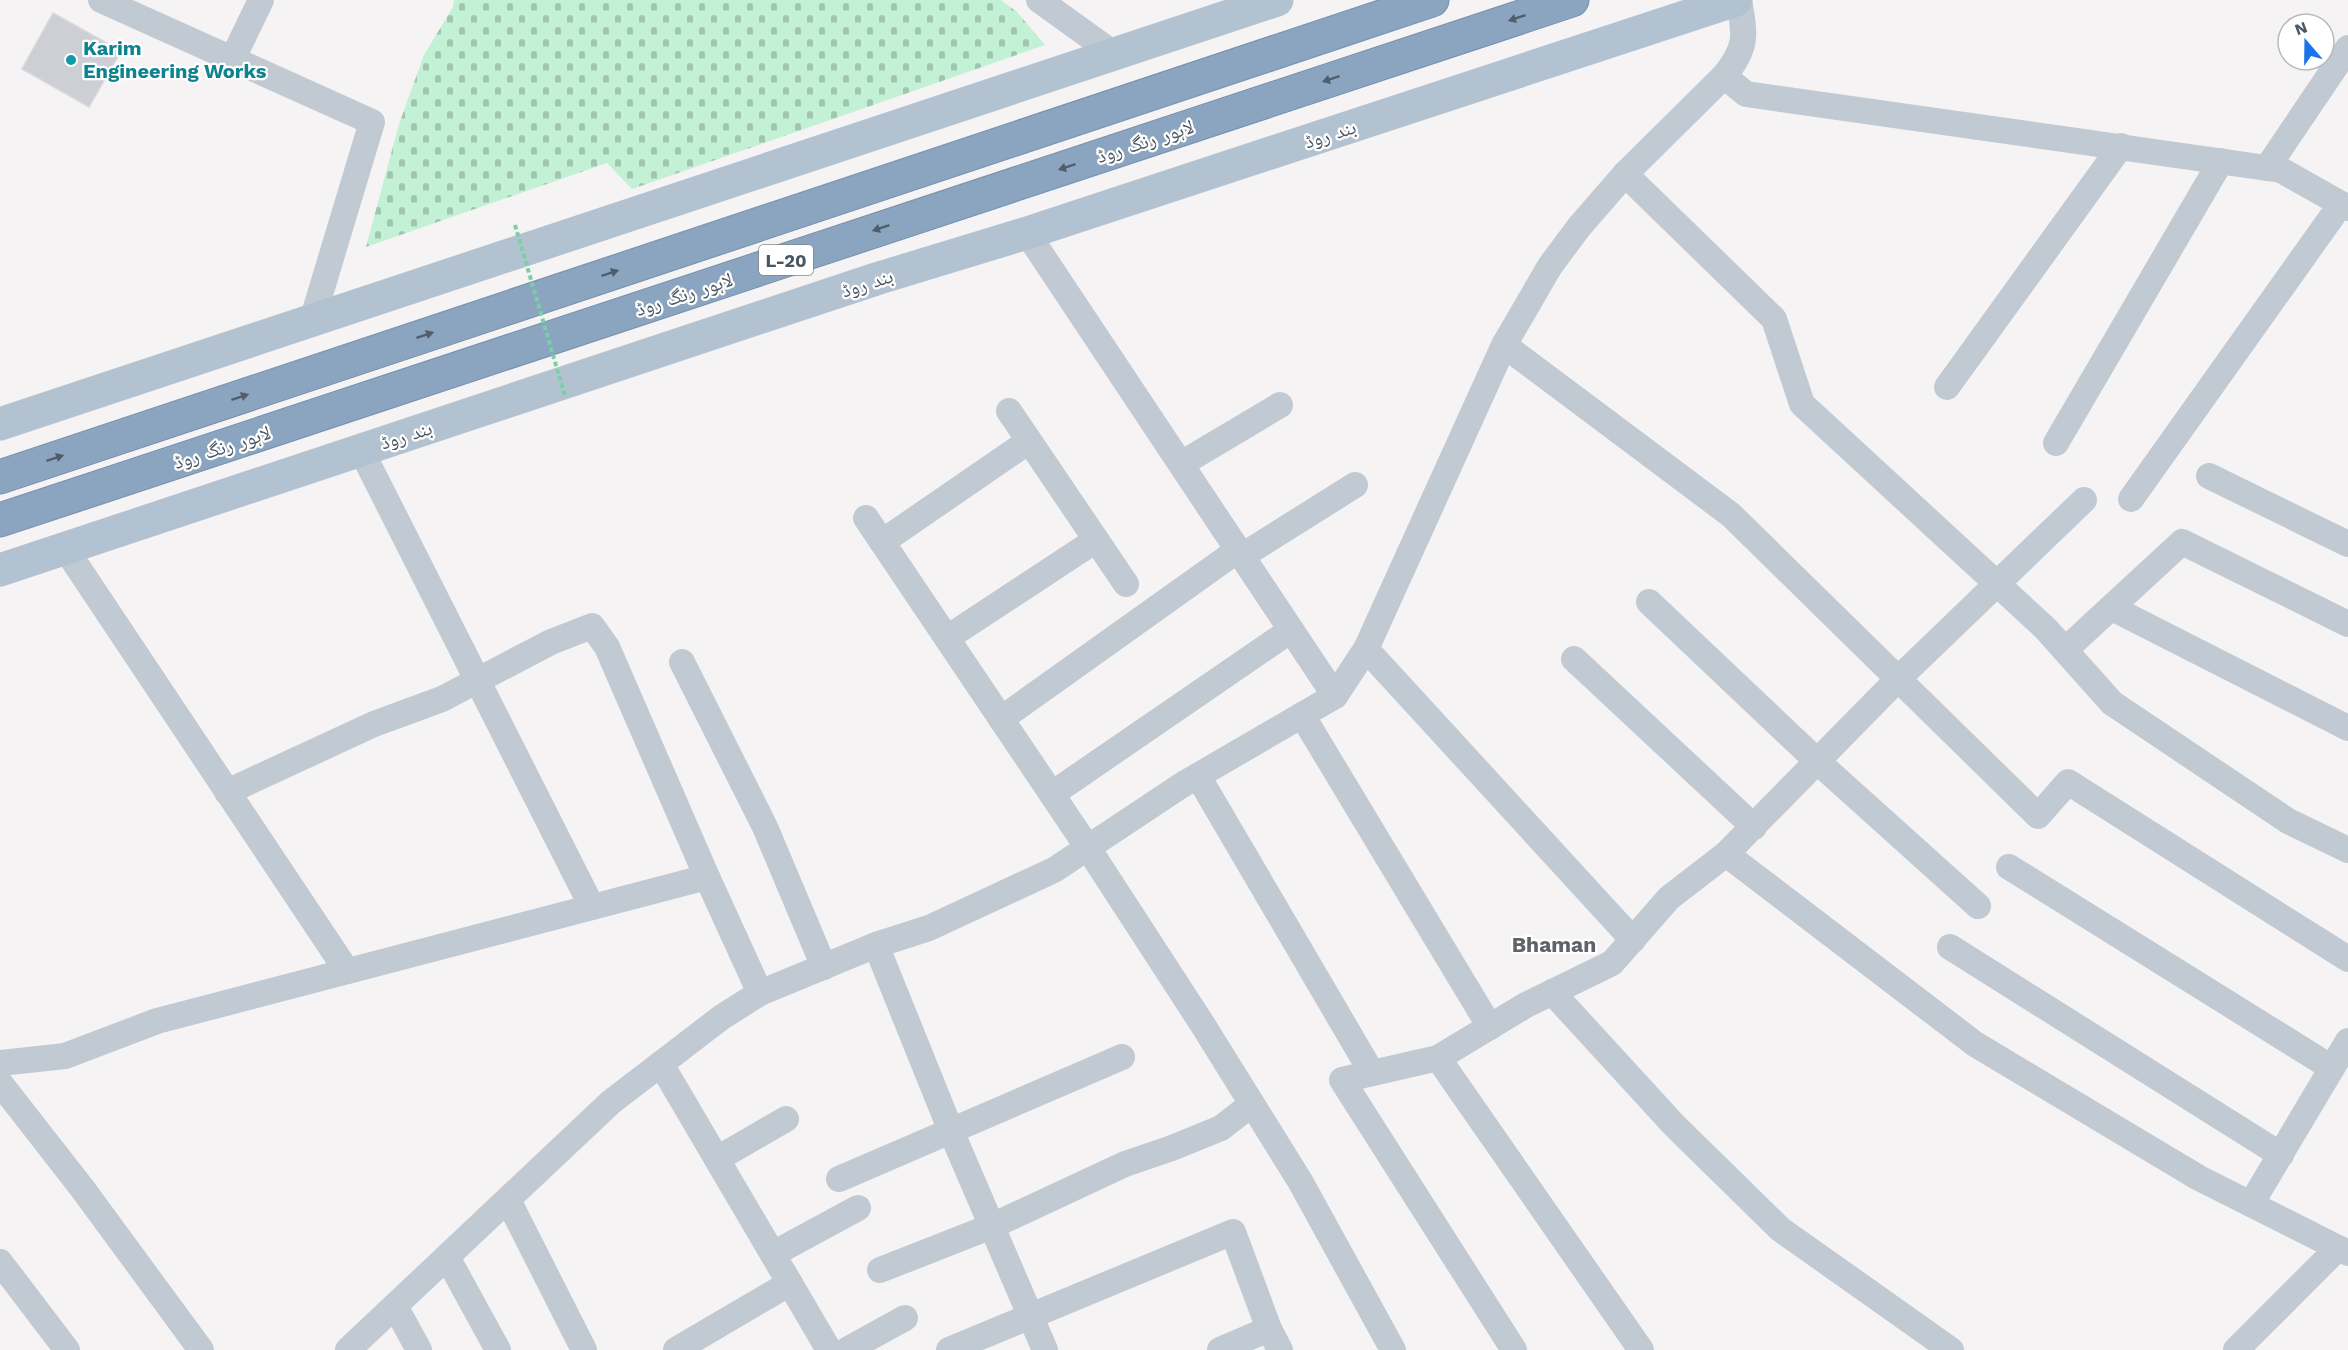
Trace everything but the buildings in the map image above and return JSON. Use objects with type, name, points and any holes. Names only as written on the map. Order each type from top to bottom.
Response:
[{"type":"highway","name":"L-20","points":[[0,477],[1432,0]]},
{"type":"highway","name":"لاہور رنگ روڈ","points":[[0,520],[1572,0]]},
{"type":"main road","points":[[0,424],[1278,0]]},
{"type":"main road","name":"بند روڈ","points":[[0,570],[876,279],[1028,233],[1737,0]]},
{"type":"street","points":[[101,0],[372,122],[312,321]]},
{"type":"street","points":[[232,58],[261,0]]},
{"type":"street","points":[[1039,0],[1114,54]]},
{"type":"street","points":[[348,1350],[611,1102],[722,1017],[760,993],[876,945],[929,928],[1054,870],[1198,776],[1335,696],[1365,649],[1504,345],[1550,266],[1579,227],[1625,174],[1724,76],[1737,60],[1745,34],[1737,0]]},
{"type":"street","points":[[2267,168],[2348,48]]},
{"type":"street","points":[[1724,76],[1746,94],[2281,170],[2344,206],[2131,500]]},
{"type":"street","points":[[1947,387],[2121,146]]},
{"type":"street","points":[[2056,443],[2221,161]]},
{"type":"street","points":[[1625,174],[1774,319],[1802,404],[2046,629],[2112,704],[2288,821],[2348,850]]},
{"type":"street","points":[[1028,233],[1335,696]]},
{"type":"street","points":[[1504,345],[1731,515],[2038,816],[2068,782],[2348,959]]},
{"type":"street","points":[[1181,464],[1280,405]]},
{"type":"street","points":[[1009,411],[1126,584]]},
{"type":"street","points":[[882,542],[1029,441]]},
{"type":"street","points":[[361,450],[592,908]]},
{"type":"street","points":[[2209,476],[2348,544]]},
{"type":"street","points":[[1001,719],[1240,553],[1355,484]]},
{"type":"street","points":[[1514,1350],[1342,1080],[1438,1058],[1526,1005],[1612,963],[1669,898],[1726,854],[1899,679],[2084,500]]},
{"type":"street","points":[[866,518],[1088,848],[1252,1104],[1300,1181],[1393,1350]]},
{"type":"street","points":[[947,638],[1096,540]]},
{"type":"street","points":[[2065,650],[2182,542],[2348,624]]},
{"type":"street","points":[[64,548],[347,971]]},
{"type":"street","points":[[1649,602],[1818,762],[1978,906]]},
{"type":"street","points":[[2112,608],[2348,728]]},
{"type":"street","points":[[227,792],[374,724],[442,699],[551,642],[591,627],[607,647],[760,993]]},
{"type":"street","points":[[1052,794],[1291,630]]},
{"type":"street","points":[[1365,649],[1633,940]]},
{"type":"street","points":[[1574,659],[1754,827]]},
{"type":"street","points":[[682,662],[765,827],[824,967]]},
{"type":"street","points":[[1302,715],[1491,1027]]},
{"type":"street","points":[[1198,776],[1372,1073]]},
{"type":"street","points":[[1726,854],[1976,1044],[2199,1178],[2343,1251],[2236,1350]]},
{"type":"street","points":[[2009,867],[2332,1068]]},
{"type":"street","points":[[0,1063],[65,1056],[156,1021],[707,877]]},
{"type":"street","points":[[876,945],[951,1131],[1045,1350]]},
{"type":"street","points":[[1950,947],[2281,1155]]},
{"type":"street","points":[[1552,993],[1674,1125],[1780,1230],[1951,1350]]},
{"type":"street","points":[[2251,1204],[2348,1041]]},
{"type":"street","points":[[839,1179],[1122,1057]]},
{"type":"street","points":[[1438,1058],[1641,1350]]},
{"type":"street","points":[[661,1064],[830,1350]]},
{"type":"street","points":[[0,1083],[82,1188],[201,1350]]},
{"type":"street","points":[[880,1270],[992,1226],[1125,1164],[1221,1128],[1252,1104]]},
{"type":"street","points":[[717,1159],[786,1119]]},
{"type":"street","points":[[508,1200],[584,1350]]},
{"type":"street","points":[[773,1254],[858,1208]]},
{"type":"street","points":[[949,1350],[1233,1232],[1274,1340],[1220,1350]]},
{"type":"street","points":[[447,1257],[498,1350]]},
{"type":"street","points":[[0,1262],[68,1350]]},
{"type":"street","points":[[676,1350],[790,1283]]},
{"type":"street","points":[[394,1306],[419,1350]]},
{"type":"street","points":[[847,1350],[905,1318]]},
{"type":"path","points":[[514,225],[565,396]]},
{"type":"green space","points":[[454,0],[1001,0],[1017,12],[1045,45],[632,189],[607,163],[366,247],[399,124],[424,55],[453,7]]},
{"type":"place","name":"Karim Engineering Works","points":[[71,60]]},
{"type":"district","name":"Bhaman","points":[[1554,944]]}]
